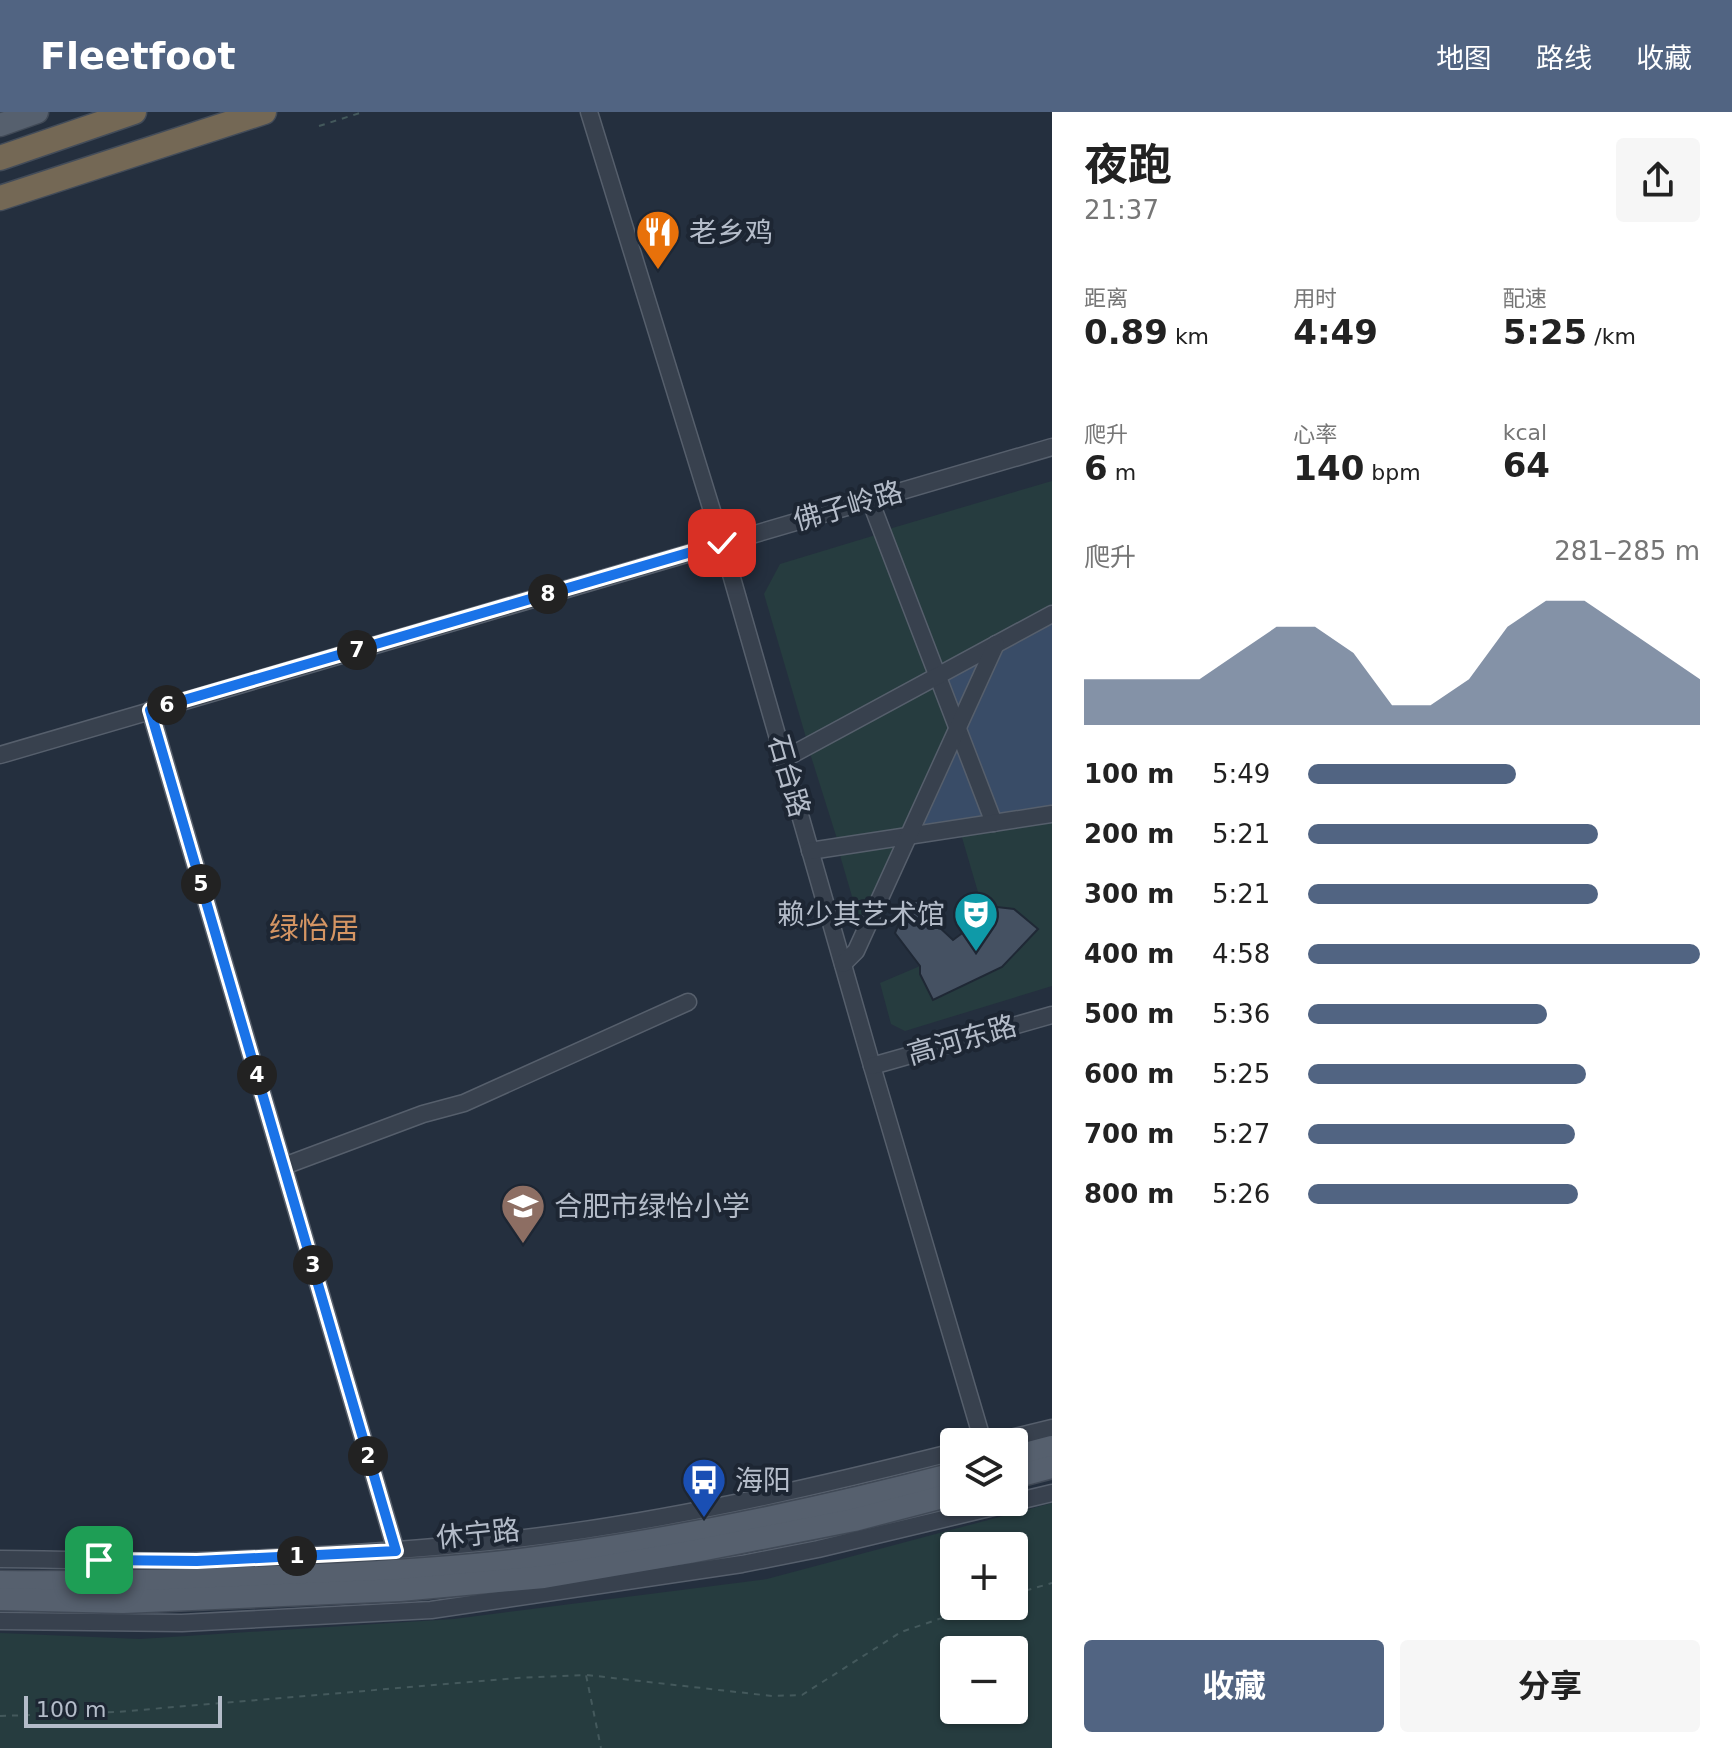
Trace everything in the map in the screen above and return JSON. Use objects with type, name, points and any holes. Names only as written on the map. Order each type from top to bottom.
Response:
[{"type":"highway","points":[[0,158],[134,112]]},
{"type":"highway","points":[[0,198],[264,112]]},
{"type":"main road","points":[[0,125],[37,112]]},
{"type":"main road","points":[[1028,1453],[1052,1447]]},
{"type":"main road","points":[[1028,1473],[1052,1467]]},
{"type":"main road","name":"休宁路","points":[[0,1582],[133,1583],[340,1574],[544,1557],[851,1501],[940,1478]]},
{"type":"main road","name":"休宁路","points":[[0,1599],[154,1601],[400,1590],[544,1577],[854,1520],[940,1498]]},
{"type":"street","name":"石台路","points":[[589,112],[722,543],[979,1428]]},
{"type":"street","name":"佛子岭路","points":[[0,755],[1052,447]]},
{"type":"street","points":[[870,500],[994,823]]},
{"type":"street","points":[[784,759],[1052,614]]},
{"type":"street","points":[[843,964],[856,951],[996,644]]},
{"type":"street","points":[[150,710],[396,1551]]},
{"type":"street","points":[[810,851],[1052,814]]},
{"type":"street","points":[[284,1166],[423,1114],[464,1103],[688,1002]]},
{"type":"street","name":"高河东路","points":[[872,1066],[1052,1015]]},
{"type":"street","points":[[1028,1434],[1052,1428]]},
{"type":"street","points":[[0,1559],[197,1561],[396,1551],[511,1539],[664,1517],[810,1488],[940,1456]]},
{"type":"street","points":[[0,1621],[182,1623],[431,1610],[742,1564],[1052,1493]]},
{"type":"path","points":[[319,126],[363,112]]},
{"type":"path","points":[[1028,1590],[1052,1583]]},
{"type":"path","points":[[0,1716],[116,1712],[501,1679],[586,1675],[772,1696],[802,1695],[901,1632],[940,1619]]},
{"type":"path","points":[[586,1675],[601,1748]]},
{"type":"green space","points":[[1052,481],[1052,609],[942,668],[889,529]]},
{"type":"green space","points":[[879,534],[933,673],[807,741],[764,594],[780,564]]},
{"type":"green space","points":[[936,683],[954,731],[907,832],[838,842],[809,750]]},
{"type":"green space","points":[[1052,820],[1052,986],[905,1031],[891,1024],[880,983],[920,966],[1037,929],[1014,909],[997,907],[985,916],[961,834]]},
{"type":"green space","points":[[900,843],[861,927],[839,852]]},
{"type":"green space","points":[[1052,1503],[1052,1748],[0,1748],[0,1633],[140,1639],[454,1619],[767,1579],[940,1533],[940,1620],[1028,1620],[1028,1532],[943,1532],[1003,1516],[1028,1516],[1028,1509]]},
{"type":"water","points":[[1052,619],[1052,809],[997,818],[945,677]]},
{"type":"water","points":[[956,737],[987,820],[912,832]]},
{"type":"building","name":"赖少其艺术馆","points":[[908,901],[934,901],[938,926],[953,940],[997,907],[1014,909],[1038,929],[1002,967],[933,1000],[920,974],[920,966],[895,933]]},
{"type":"place","name":"老乡鸡","points":[[658,271]]},
{"type":"place","name":"赖少其艺术馆","points":[[976,953]]},
{"type":"place","name":"合肥市绿怡小学","points":[[523,1245]]},
{"type":"place","name":"海阳","points":[[704,1519]]},
{"type":"district","name":"绿怡居","points":[[314,928]]},
{"type":"route","points":[[99,1560],[197,1561],[396,1551],[150,710],[722,543]]}]
